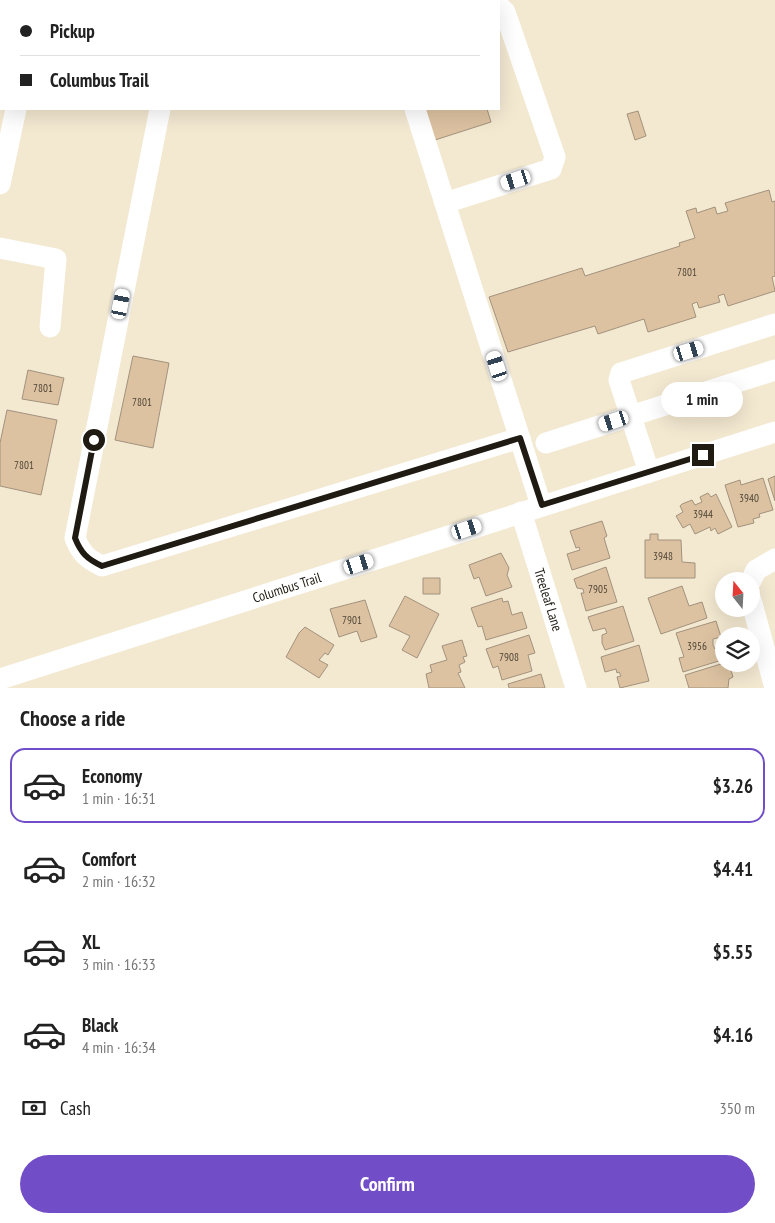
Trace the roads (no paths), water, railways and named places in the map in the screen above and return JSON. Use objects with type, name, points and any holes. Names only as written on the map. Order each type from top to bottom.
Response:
[{"type":"street","points":[[445,203],[551,169],[554,164],[555,157],[505,12],[500,7]]},
{"type":"street","points":[[1,174],[16,110]]},
{"type":"street","points":[[160,110],[75,538],[80,551],[88,560],[102,566],[520,438]]},
{"type":"street","points":[[415,110],[542,505]]},
{"type":"street","points":[[0,248],[56,259],[50,327]]},
{"type":"street","points":[[649,472],[619,380],[621,373],[775,324]]},
{"type":"street","points":[[546,443],[775,370]]},
{"type":"street","name":"Columbus Trail","points":[[0,679],[775,432]]},
{"type":"street","name":"Treeleaf Lane","points":[[521,512],[576,688]]},
{"type":"street","points":[[755,572],[775,558]]},
{"type":"street","points":[[756,618],[775,688]]}]
